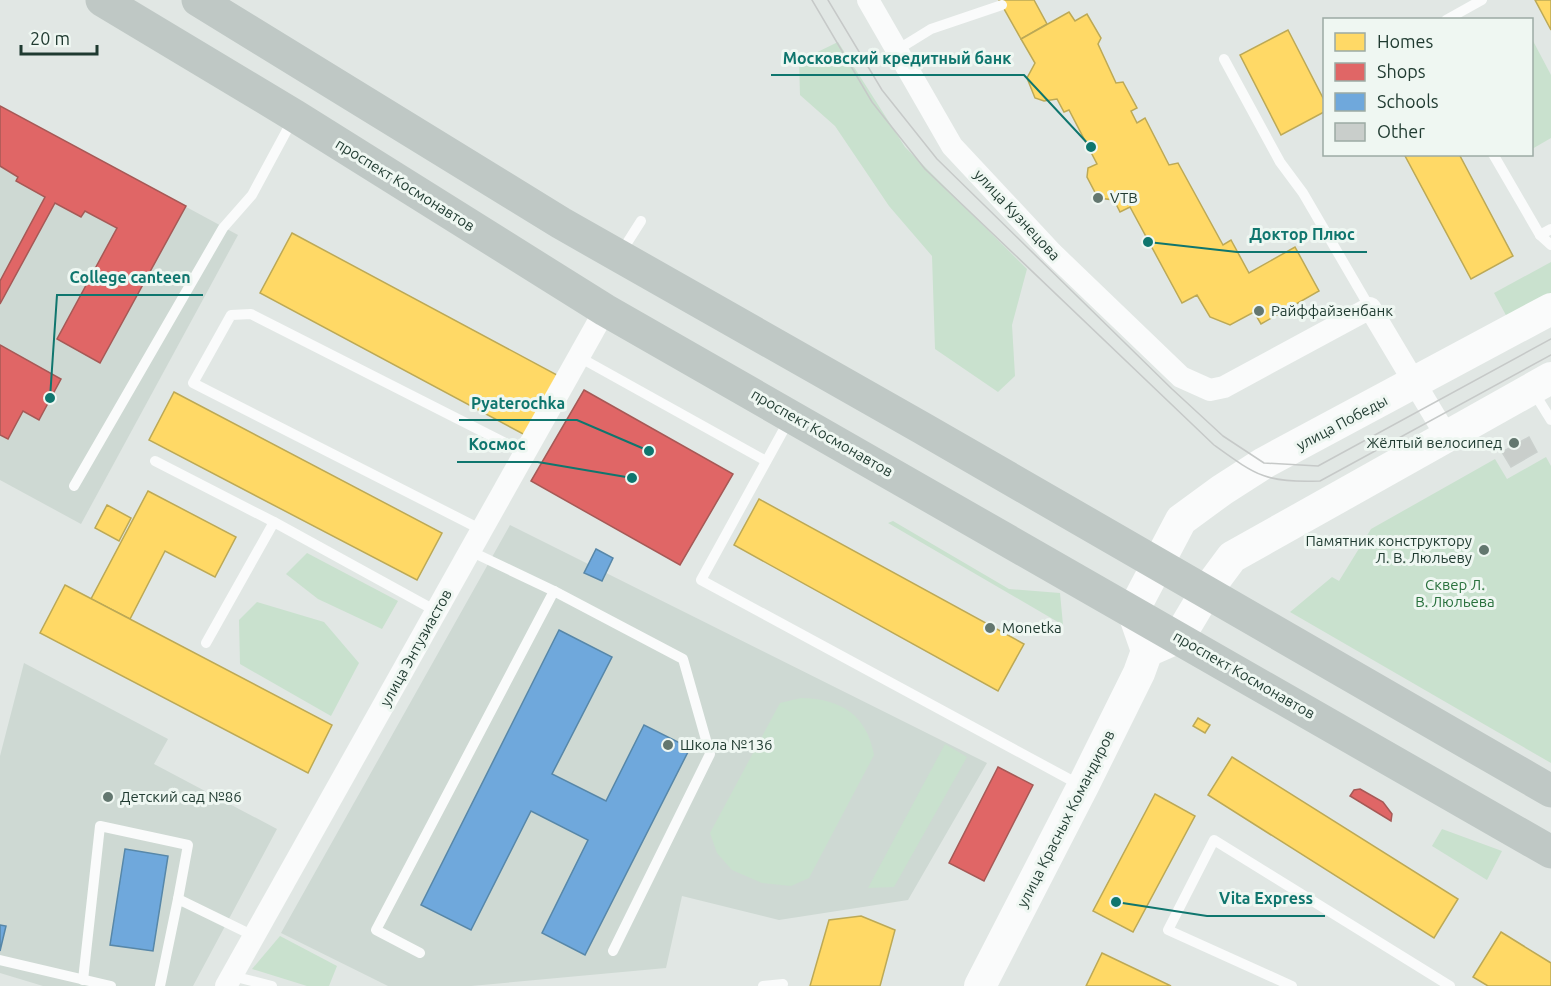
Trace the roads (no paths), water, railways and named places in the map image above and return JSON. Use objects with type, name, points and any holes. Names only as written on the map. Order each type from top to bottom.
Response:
[{"type":"main road","name":"проспект Космонавтов","points":[[102,0],[295,116],[605,309],[1551,852]]},
{"type":"main road","points":[[198,0],[619,256],[1156,562],[1551,791]]},
{"type":"main road","name":"улица Победы","points":[[1133,611],[1156,562],[1181,520],[1222,490],[1264,463],[1416,384],[1551,309]]},
{"type":"main road","points":[[1133,611],[1148,651],[1179,637],[1206,592],[1232,557],[1541,383]]},
{"type":"main road","name":"улица Красных Командиров","points":[[981,986],[1140,673],[1148,651]]},
{"type":"street","name":"улица Кузнецова","points":[[868,0],[952,146],[1052,253],[1181,377],[1210,390],[1224,387],[1370,308]]},
{"type":"street","points":[[1370,308],[1447,437]]},
{"type":"street","name":"улица Энтузиастов","points":[[229,981],[605,309]]},
{"type":"lane","points":[[1450,18],[1482,0]]},
{"type":"lane","points":[[897,50],[931,29],[1002,5]]},
{"type":"lane","points":[[1224,58],[1280,162],[1304,194],[1370,308]]},
{"type":"lane","points":[[74,486],[223,228],[252,195],[295,116]]},
{"type":"lane","points":[[1494,156],[1540,235],[1551,245]]},
{"type":"lane","points":[[619,256],[641,221]]},
{"type":"lane","points":[[1540,235],[1551,229]]},
{"type":"lane","points":[[482,530],[193,383],[231,315],[250,314],[525,453]]},
{"type":"lane","points":[[579,357],[766,461]]},
{"type":"lane","points":[[1541,383],[1551,420]]},
{"type":"lane","points":[[791,416],[701,580],[1023,756],[1083,786]]},
{"type":"lane","points":[[155,461],[274,522],[436,610]]},
{"type":"lane","points":[[206,644],[274,522]]},
{"type":"lane","points":[[470,551],[554,591],[683,659],[710,754],[613,951]]},
{"type":"lane","points":[[420,953],[375,930],[554,591]]},
{"type":"lane","points":[[83,980],[100,826],[188,845],[160,986]]},
{"type":"lane","points":[[1292,986],[1168,930],[1214,840],[1450,986]]},
{"type":"lane","points":[[178,899],[254,936]]},
{"type":"lane","points":[[0,960],[111,986]]},
{"type":"lane","points":[[229,981],[272,986]]},
{"type":"lane","points":[[763,986],[783,984]]},
{"type":"tram line","points":[[812,0],[872,102],[925,169],[1214,445],[1252,471],[1287,481],[1320,481],[1551,355]]},
{"type":"tram line","points":[[828,0],[882,90],[937,159],[1172,389],[1223,436],[1264,463],[1318,466],[1551,339]]},
{"type":"place","name":"Московский кредитный банк","points":[[1091,147]]},
{"type":"place","name":"VTB","points":[[1098,198]]},
{"type":"place","name":"Доктор Плюс","points":[[1148,242]]},
{"type":"place","name":"Райффайзенбанк","points":[[1259,311]]},
{"type":"place","name":"College canteen","points":[[50,398]]},
{"type":"place","name":"Жёлтый велосипед","points":[[1514,443]]},
{"type":"place","name":"Pyaterochka","points":[[649,451]]},
{"type":"place","name":"Космос","points":[[632,478]]},
{"type":"place","name":"Памятник конструктору Л. В. Люльеву","points":[[1484,550]]},
{"type":"place","name":"Monetka","points":[[990,628]]},
{"type":"place","name":"Школа №136","points":[[668,745]]},
{"type":"place","name":"Детский сад №86","points":[[108,797]]},
{"type":"place","name":"Vita Express","points":[[1116,902]]},
{"type":"park label","name":"Сквер Л. В. Люльева","points":[[1455,594]]}]
